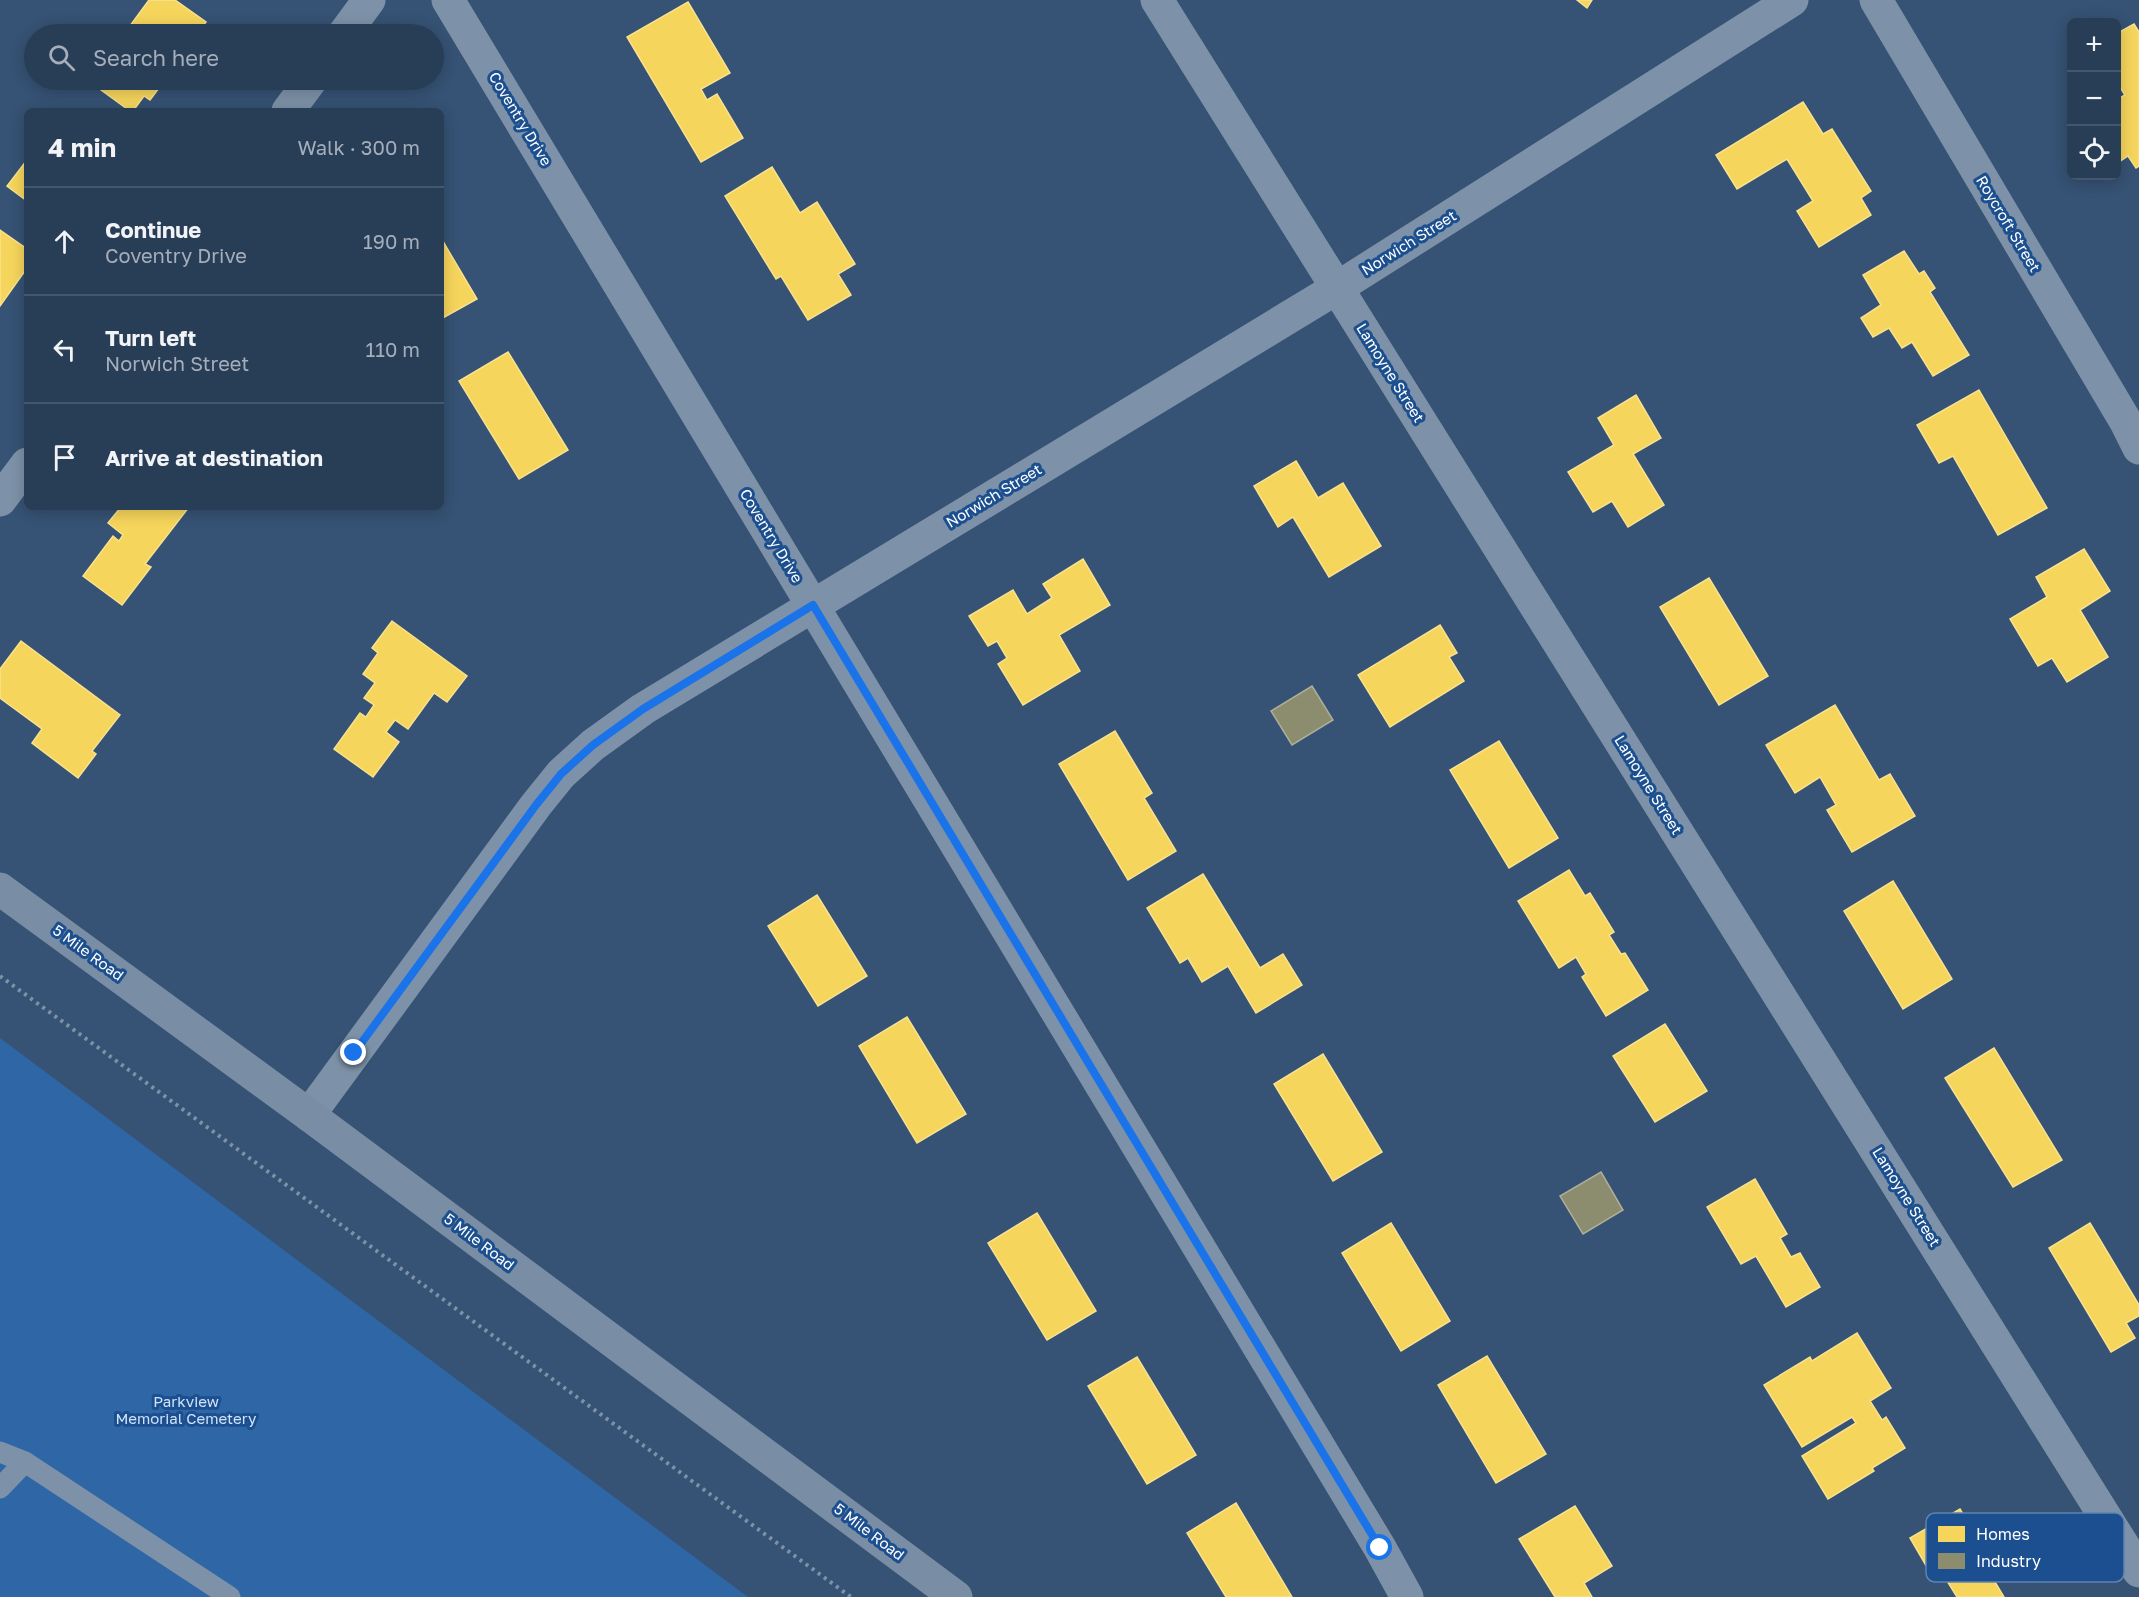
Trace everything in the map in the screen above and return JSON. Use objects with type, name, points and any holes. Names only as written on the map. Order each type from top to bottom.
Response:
[{"type":"main road","name":"5 Mile Road","points":[[0,889],[309,1115],[956,1597]]},
{"type":"street","points":[[351,24],[369,0]]},
{"type":"street","name":"Coventry Drive","points":[[448,0],[1374,1538],[1407,1597]]},
{"type":"street","name":"Lamoyne Street","points":[[1157,0],[2103,1513]]},
{"type":"street","name":"Norwich Street","points":[[309,1115],[536,805],[561,774],[593,745],[643,709],[1337,288],[1792,0]]},
{"type":"street","name":"Roycroft Street","points":[[1876,0],[2126,422],[2139,448]]},
{"type":"street","points":[[290,108],[304,90]]},
{"type":"street","points":[[0,500],[24,468]]},
{"type":"street","name":"Lamoyne Street","points":[[2124,1547],[2139,1571]]},
{"type":"lane","points":[[0,1452],[25,1462],[230,1597]]},
{"type":"lane","points":[[0,1488],[25,1462]]},
{"type":"path","points":[[0,976],[851,1597]]},
{"type":"green space","name":"Parkview Memorial Cemetery","points":[[0,1038],[748,1597],[0,1597]]},
{"type":"building: Homes","points":[[149,0],[175,0],[206,22],[204,24],[131,24]]},
{"type":"building: Homes","points":[[1577,0],[1592,0],[1587,8]]},
{"type":"building: Homes","points":[[688,2],[730,73],[701,89],[707,100],[717,94],[743,138],[701,162],[627,37]]},
{"type":"building: Homes","points":[[2134,24],[2139,32],[2139,166],[2136,168],[2128,156],[2121,161],[2121,97],[2125,95],[2121,89],[2121,31]]},
{"type":"building: Homes","points":[[101,90],[158,90],[150,100],[144,96],[135,108],[126,108]]},
{"type":"building: Homes","points":[[1803,102],[1823,134],[1832,129],[1871,191],[1861,198],[1871,215],[1819,247],[1797,211],[1813,201],[1787,159],[1737,189],[1716,155]]},
{"type":"building: Homes","points":[[24,164],[24,199],[7,186]]},
{"type":"building: Homes","points":[[772,167],[800,213],[817,202],[855,264],[838,274],[851,295],[808,320],[781,276],[776,279],[725,196]]},
{"type":"building: Homes","points":[[0,230],[24,247],[24,272],[0,306]]},
{"type":"building: Homes","points":[[444,243],[477,299],[444,317]]},
{"type":"building: Homes","points":[[1904,251],[1919,274],[1924,271],[1935,288],[1930,292],[1969,355],[1933,376],[1912,342],[1902,348],[1889,328],[1873,337],[1861,318],[1881,305],[1863,275]]},
{"type":"building: Homes","points":[[508,352],[568,450],[519,479],[459,381]]},
{"type":"building: Homes","points":[[1979,390],[2047,508],[1998,535],[1953,456],[1939,463],[1917,425]]},
{"type":"building: Homes","points":[[1636,395],[1661,438],[1633,454],[1664,505],[1628,527],[1612,501],[1593,512],[1568,472],[1614,445],[1598,418]]},
{"type":"building: Homes","points":[[1296,461],[1318,498],[1343,483],[1381,546],[1329,577],[1293,517],[1278,527],[1254,486]]},
{"type":"building: Homes","points":[[119,510],[187,510],[145,564],[151,567],[122,605],[83,576],[113,536],[119,541],[123,535],[108,523]]},
{"type":"building: Homes","points":[[2084,549],[2110,591],[2080,610],[2108,657],[2067,682],[2052,658],[2038,666],[2010,619],[2047,597],[2036,577]]},
{"type":"building: Homes","points":[[1083,559],[1110,605],[1059,635],[1080,671],[1023,705],[998,664],[1007,658],[997,641],[988,646],[969,616],[1013,590],[1027,614],[1052,598],[1043,584]]},
{"type":"building: Homes","points":[[1709,578],[1768,676],[1719,705],[1660,607]]},
{"type":"building: Homes","points":[[392,621],[467,676],[447,702],[434,693],[408,729],[395,720],[386,732],[399,742],[373,777],[334,749],[360,713],[366,717],[374,705],[364,698],[375,683],[363,674],[378,653],[372,648]]},
{"type":"building: Homes","points":[[1440,625],[1457,653],[1449,657],[1464,681],[1390,727],[1358,675]]},
{"type":"building: Homes","points":[[21,641],[120,715],[92,751],[96,754],[78,778],[32,743],[42,729],[0,698],[0,669]]},
{"type":"building: Homes","points":[[1835,705],[1879,780],[1890,774],[1915,816],[1852,852],[1827,810],[1836,805],[1820,777],[1795,793],[1766,745]]},
{"type":"building: Homes","points":[[1115,731],[1152,793],[1144,798],[1176,851],[1128,880],[1059,764]]},
{"type":"building: Homes","points":[[1499,741],[1558,838],[1509,868],[1450,770]]},
{"type":"building: Homes","points":[[1569,870],[1585,896],[1590,893],[1614,932],[1609,935],[1621,954],[1625,953],[1648,990],[1606,1016],[1582,977],[1586,974],[1576,957],[1559,968],[1518,901]]},
{"type":"building: Homes","points":[[1203,874],[1260,968],[1283,954],[1302,985],[1256,1013],[1228,966],[1202,982],[1188,958],[1180,963],[1147,908]]},
{"type":"building: Homes","points":[[1893,881],[1952,979],[1903,1009],[1844,911]]},
{"type":"building: Homes","points":[[817,895],[867,976],[818,1006],[768,926]]},
{"type":"building: Homes","points":[[907,1017],[966,1114],[917,1143],[859,1046]]},
{"type":"building: Homes","points":[[1665,1024],[1707,1091],[1655,1122],[1613,1056]]},
{"type":"building: Homes","points":[[1994,1048],[2062,1160],[2013,1187],[1945,1078]]},
{"type":"building: Homes","points":[[1323,1054],[1382,1152],[1333,1181],[1274,1084]]},
{"type":"building: Homes","points":[[1755,1179],[1787,1234],[1780,1238],[1791,1257],[1800,1253],[1820,1287],[1786,1307],[1756,1256],[1741,1264],[1707,1207]]},
{"type":"building: Homes","points":[[1037,1213],[1096,1311],[1047,1340],[988,1243]]},
{"type":"building: Homes","points":[[1391,1223],[1450,1321],[1401,1351],[1342,1253]]},
{"type":"building: Homes","points":[[2090,1223],[2139,1305],[2139,1316],[2126,1323],[2135,1338],[2111,1352],[2049,1248]]},
{"type":"building: Homes","points":[[1857,1333],[1891,1388],[1870,1401],[1882,1420],[1886,1417],[1905,1448],[1872,1468],[1874,1471],[1828,1499],[1802,1456],[1856,1423],[1852,1417],[1802,1447],[1764,1385],[1810,1357],[1812,1361]]},
{"type":"building: Homes","points":[[1487,1356],[1546,1454],[1496,1483],[1438,1385]]},
{"type":"building: Homes","points":[[1137,1357],[1196,1455],[1147,1484],[1088,1386]]},
{"type":"building: Homes","points":[[1236,1503],[1292,1597],[1226,1597],[1187,1533]]},
{"type":"building: Homes","points":[[1575,1506],[1612,1566],[1584,1583],[1592,1597],[1555,1597],[1519,1539]]},
{"type":"building: Homes","points":[[1926,1529],[1926,1566],[1910,1538]]},
{"type":"building: Homes","points":[[1948,1582],[1995,1582],[2004,1597],[1957,1597]]},
{"type":"building: Industry","points":[[1312,686],[1333,720],[1292,745],[1271,711]]},
{"type":"building: Industry","points":[[1601,1172],[1623,1210],[1583,1234],[1560,1196]]},
{"type":"route","points":[[354,1053],[561,774],[593,745],[643,709],[813,605],[1380,1548]]}]
